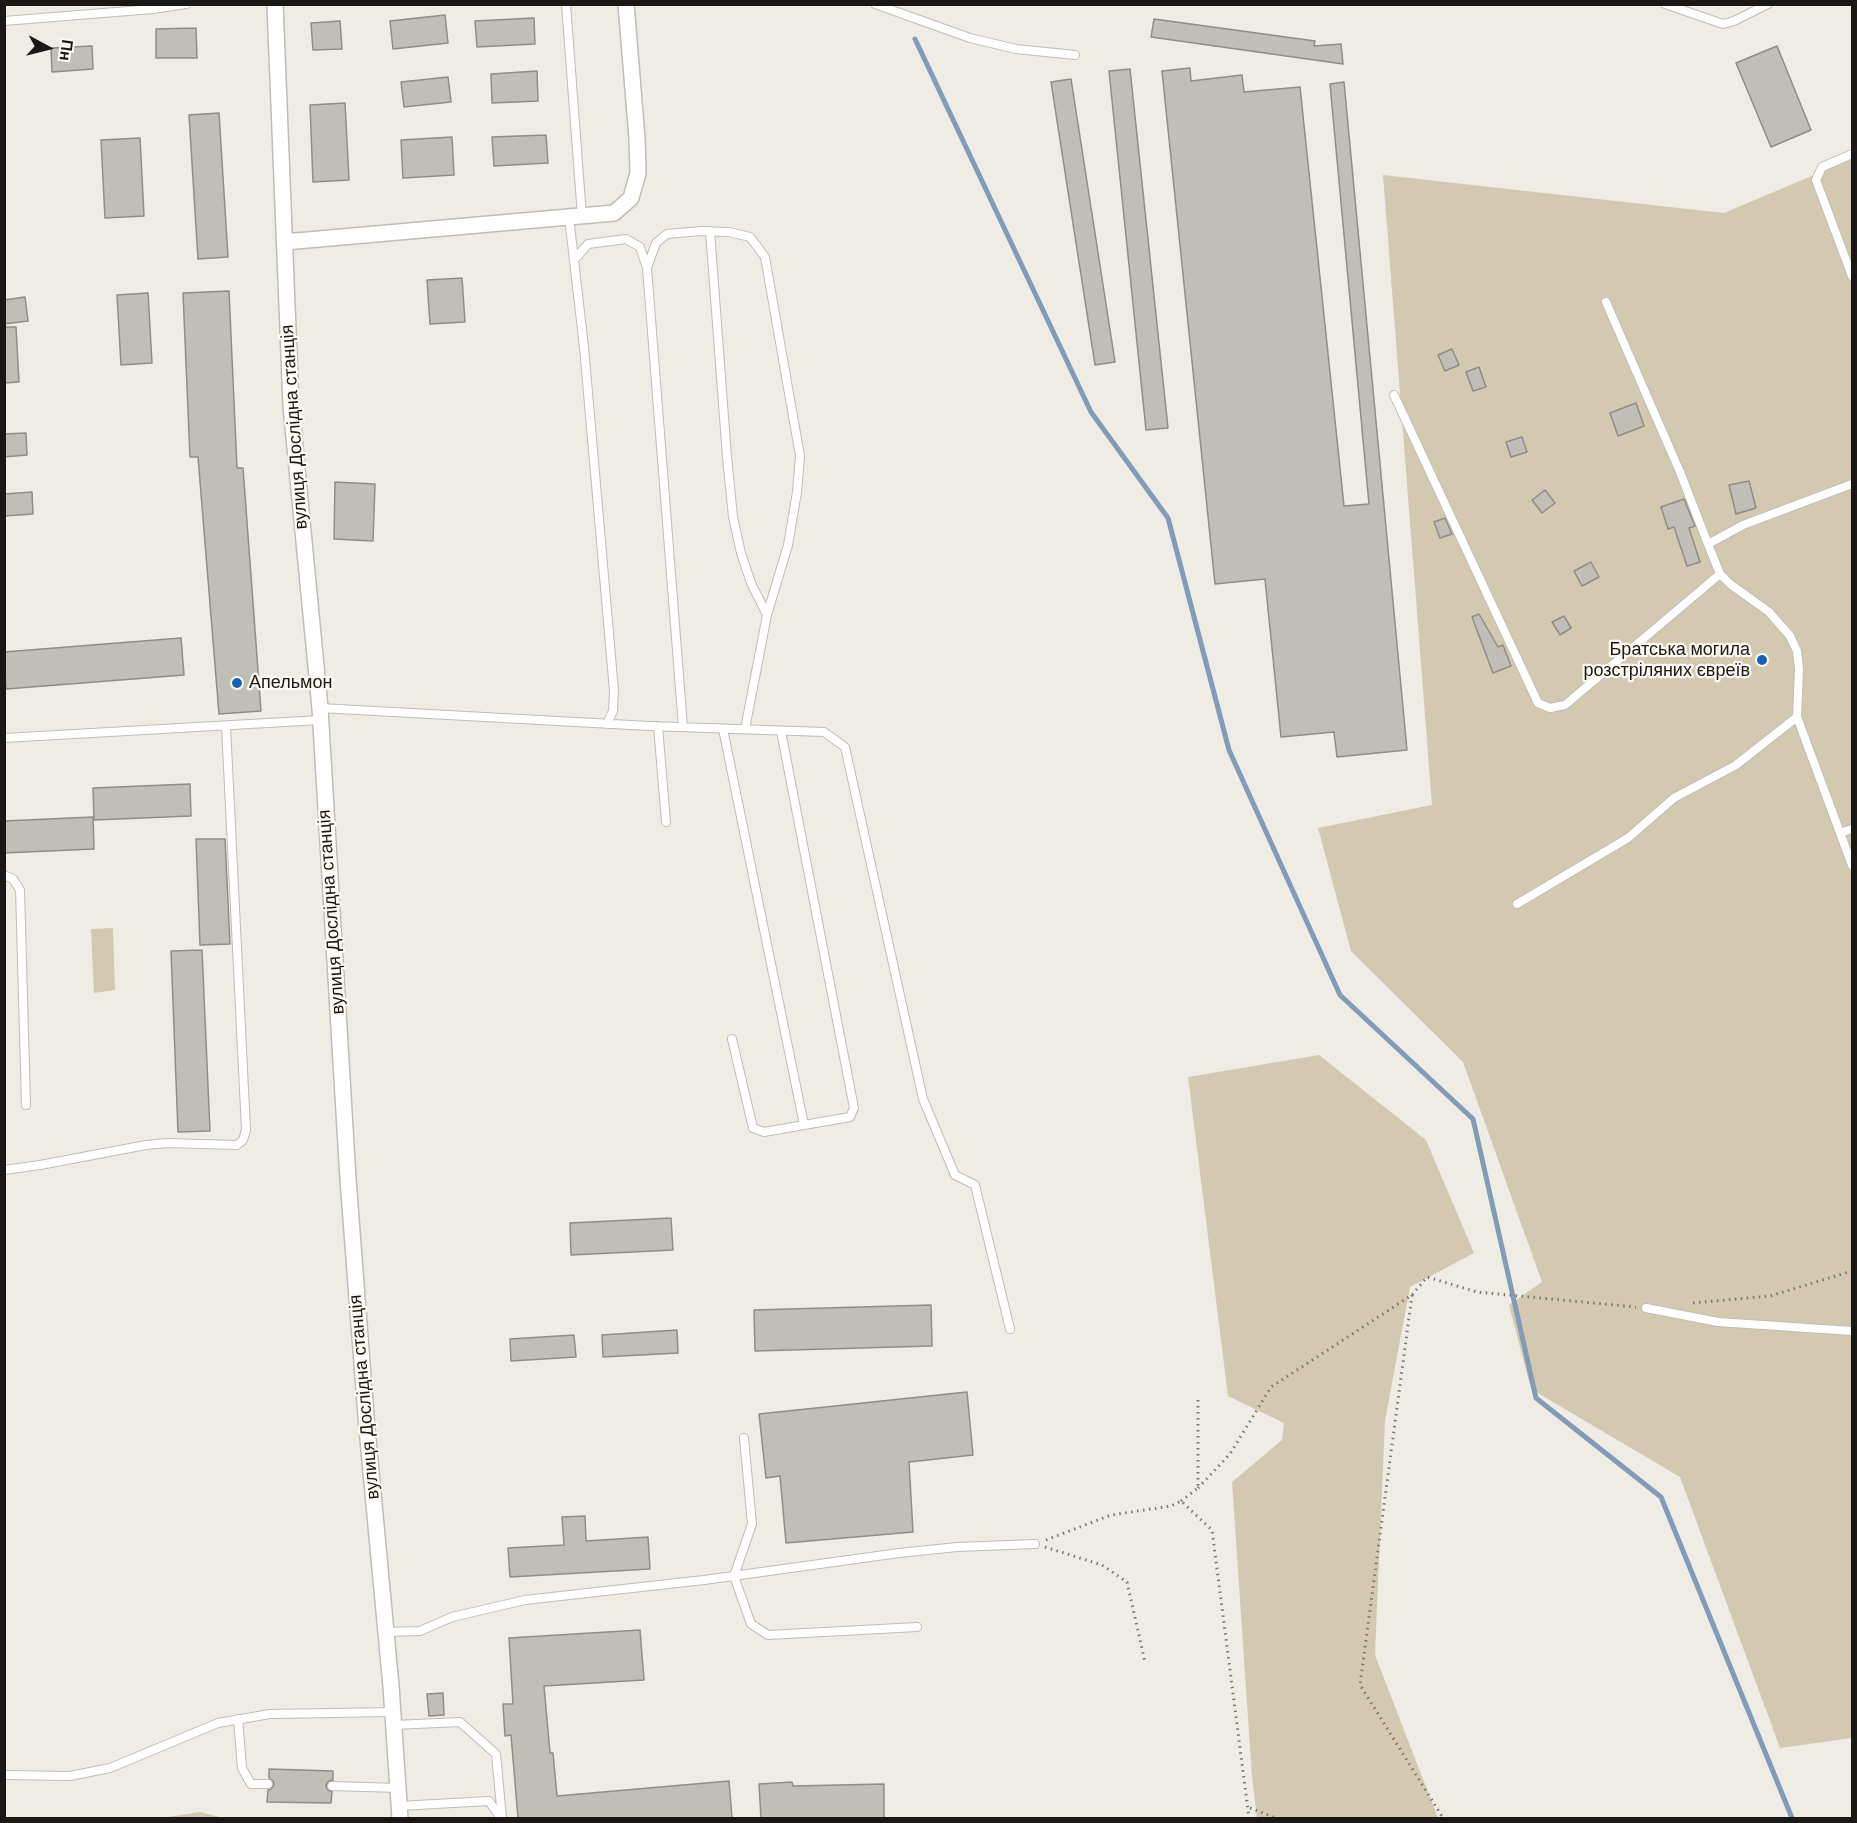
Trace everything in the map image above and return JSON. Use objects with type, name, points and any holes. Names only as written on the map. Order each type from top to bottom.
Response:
[{"type":"street","name":"вулиця Дослідна станція","points":[[274,4],[291,406],[320,714],[348,1179],[399,1812]]},
{"type":"street","points":[[285,242],[614,213],[631,198],[638,173],[626,4]]},
{"type":"lane","points":[[4,21],[153,9],[186,4]]},
{"type":"lane","points":[[566,4],[576,217],[574,260],[584,347],[614,692],[613,711],[607,723]]},
{"type":"lane","points":[[875,4],[969,38],[1016,49],[1075,55]]},
{"type":"lane","points":[[1665,4],[1723,24],[1768,4]]},
{"type":"lane","points":[[1852,154],[1822,167],[1816,180],[1852,276]]},
{"type":"lane","points":[[710,231],[727,457],[734,517],[741,553],[767,615]]},
{"type":"lane","points":[[647,268],[656,243],[667,234],[729,232],[750,237],[765,257],[800,456],[797,492],[788,545],[767,615],[745,729]]},
{"type":"lane","points":[[574,260],[588,244],[626,239],[640,247],[647,268],[683,727]]},
{"type":"lane","points":[[1606,302],[1680,472],[1720,574],[1769,612],[1790,636],[1797,651],[1799,669],[1797,717],[1852,865]]},
{"type":"lane","points":[[1394,395],[1538,703],[1550,708],[1564,705],[1720,574]]},
{"type":"lane","points":[[1708,544],[1743,525],[1852,484]]},
{"type":"lane","points":[[4,738],[226,726],[320,714],[824,732],[845,747],[923,1099],[956,1175],[975,1185],[1010,1329]]},
{"type":"lane","points":[[1517,904],[1628,837],[1674,798],[1736,765],[1797,717]]},
{"type":"lane","points":[[4,1170],[146,1145],[167,1143],[237,1145],[243,1140],[246,1130],[226,726]]},
{"type":"lane","points":[[658,726],[666,822]]},
{"type":"lane","points":[[723,729],[804,1125]]},
{"type":"lane","points":[[732,1039],[753,1128],[764,1132],[850,1117],[854,1108],[781,731]]},
{"type":"lane","points":[[1840,833],[1852,829]]},
{"type":"lane","points":[[4,875],[13,879],[20,890],[26,1105]]},
{"type":"lane","points":[[1646,1308],[1718,1322],[1852,1331]]},
{"type":"lane","points":[[744,1438],[752,1524],[734,1576],[751,1624],[768,1635],[917,1627]]},
{"type":"lane","points":[[386,1632],[420,1631],[452,1617],[525,1600],[734,1576],[899,1553],[957,1547],[1035,1544]]},
{"type":"lane","points":[[4,1775],[70,1776],[110,1768],[218,1723],[270,1714],[460,1722],[496,1754],[501,1818]]},
{"type":"lane","points":[[238,1719],[242,1768],[251,1784],[268,1784]]},
{"type":"lane","points":[[332,1786],[398,1788]]},
{"type":"lane","points":[[399,1812],[489,1802],[501,1818]]},
{"type":"path","points":[[1691,1304],[1770,1296],[1852,1271]]},
{"type":"path","points":[[1035,1544],[1111,1515],[1171,1506],[1181,1501],[1198,1488],[1230,1454],[1271,1388],[1412,1295],[1427,1277],[1477,1292],[1646,1308]]},
{"type":"path","points":[[1412,1295],[1360,1685],[1443,1818]]},
{"type":"path","points":[[1198,1398],[1198,1488]]},
{"type":"path","points":[[1181,1501],[1212,1530],[1249,1818]]},
{"type":"path","points":[[1035,1544],[1102,1564],[1127,1582],[1145,1662]]},
{"type":"path","points":[[1249,1808],[1276,1818]]},
{"type":"shaded area","points":[[1852,159],[1852,1738],[1780,1748],[1680,1477],[1531,1389],[1509,1305],[1542,1282],[1463,1062],[1351,951],[1318,828],[1432,805],[1383,175],[1724,213]]},
{"type":"shaded area","points":[[113,928],[115,990],[94,993],[91,929]]},
{"type":"shaded area","points":[[1319,1055],[1426,1140],[1474,1253],[1410,1287],[1385,1421],[1375,1655],[1438,1818],[1257,1818],[1252,1777],[1232,1482],[1282,1440],[1284,1423],[1228,1396],[1188,1077]]},
{"type":"shaded area","points":[[200,1812],[223,1818],[162,1818]]},
{"type":"building","points":[[445,15],[448,43],[393,49],[390,21]]},
{"type":"building","points":[[534,18],[535,44],[477,47],[475,21]]},
{"type":"building","points":[[1154,19],[1315,41],[1314,46],[1341,44],[1343,64],[1151,37]]},
{"type":"building","points":[[340,21],[342,49],[313,50],[311,23]]},
{"type":"building","points":[[196,28],[197,58],[156,58],[156,29]]},
{"type":"building","points":[[92,46],[93,69],[52,72],[51,48]]},
{"type":"building","points":[[1777,46],[1811,130],[1771,147],[1736,63]]},
{"type":"building","points":[[1190,68],[1191,81],[1242,75],[1244,92],[1300,87],[1344,506],[1369,504],[1330,84],[1344,82],[1407,750],[1337,757],[1334,732],[1281,737],[1265,579],[1215,584],[1162,71]]},
{"type":"building","points":[[1130,69],[1168,428],[1146,430],[1109,71]]},
{"type":"building","points":[[537,71],[538,101],[492,103],[491,74]]},
{"type":"building","points":[[448,77],[451,102],[404,107],[401,82]]},
{"type":"building","points":[[1071,79],[1115,362],[1095,365],[1051,82]]},
{"type":"building","points":[[345,103],[349,180],[313,182],[310,105]]},
{"type":"building","points":[[219,113],[228,257],[198,259],[189,115]]},
{"type":"building","points":[[546,135],[548,163],[494,166],[492,137]]},
{"type":"building","points":[[452,137],[454,175],[403,178],[401,140]]},
{"type":"building","points":[[140,138],[144,216],[105,218],[101,140]]},
{"type":"building","points":[[462,278],[465,322],[430,324],[427,280]]},
{"type":"building","points":[[229,291],[237,468],[243,468],[261,711],[219,714],[198,457],[190,457],[183,293]]},
{"type":"building","points":[[148,293],[152,363],[121,365],[117,295]]},
{"type":"building","points":[[25,297],[28,321],[4,324],[4,300]]},
{"type":"building","points":[[4,327],[16,327],[19,382],[4,383]]},
{"type":"building","points":[[1452,349],[1459,365],[1445,371],[1438,355]]},
{"type":"building","points":[[1479,367],[1486,387],[1473,391],[1466,372]]},
{"type":"building","points":[[1636,403],[1644,426],[1618,436],[1610,413]]},
{"type":"building","points":[[26,433],[27,455],[4,457],[4,434]]},
{"type":"building","points":[[1522,437],[1527,452],[1511,457],[1506,442]]},
{"type":"building","points":[[1749,481],[1756,508],[1736,514],[1729,485]]},
{"type":"building","points":[[335,482],[375,484],[373,541],[334,539]]},
{"type":"building","points":[[1545,490],[1555,503],[1542,513],[1532,500]]},
{"type":"building","points":[[32,492],[33,514],[4,516],[4,494]]},
{"type":"building","points":[[1684,499],[1695,526],[1689,528],[1700,562],[1687,566],[1674,527],[1668,529],[1661,507]]},
{"type":"building","points":[[1445,518],[1452,534],[1440,538],[1434,522]]},
{"type":"building","points":[[1591,562],[1599,577],[1582,586],[1574,571]]},
{"type":"building","points":[[1479,614],[1498,647],[1503,645],[1511,666],[1493,673],[1472,617]]},
{"type":"building","points":[[1564,616],[1571,628],[1560,635],[1552,622]]},
{"type":"building","points":[[181,638],[184,675],[6,689],[4,652]]},
{"type":"building","points":[[190,784],[191,816],[94,820],[93,788]]},
{"type":"building","points":[[93,817],[94,849],[4,853],[4,821]]},
{"type":"building","points":[[196,839],[225,839],[230,944],[200,945]]},
{"type":"building","points":[[202,950],[210,1131],[178,1132],[171,951]]},
{"type":"building","points":[[671,1218],[673,1250],[571,1255],[570,1223]]},
{"type":"building","points":[[931,1305],[932,1346],[755,1351],[754,1310]]},
{"type":"building","points":[[677,1330],[678,1353],[603,1357],[602,1335]]},
{"type":"building","points":[[574,1335],[576,1357],[511,1361],[510,1339]]},
{"type":"building","points":[[967,1392],[973,1455],[909,1462],[913,1532],[786,1543],[780,1476],[766,1478],[759,1414]]},
{"type":"building","points":[[585,1516],[586,1541],[648,1537],[650,1569],[510,1577],[508,1548],[564,1545],[562,1517]]},
{"type":"building","points":[[640,1630],[644,1680],[544,1686],[550,1753],[553,1753],[557,1796],[729,1781],[732,1818],[518,1818],[511,1735],[505,1736],[503,1704],[513,1704],[509,1638]]},
{"type":"building","points":[[443,1693],[444,1715],[429,1716],[427,1694]]},
{"type":"building","points":[[269,1769],[333,1771],[333,1780],[326,1785],[327,1789],[332,1792],[331,1803],[267,1802],[268,1790],[274,1785],[269,1778]]},
{"type":"building","points":[[792,1782],[793,1786],[884,1784],[884,1818],[761,1818],[759,1784]]},
{"type":"waterway","points":[[915,39],[1091,412],[1168,518],[1229,750],[1340,995],[1473,1119],[1536,1398],[1661,1497],[1792,1818]]},
{"type":"place","name":"Братська могила розстріляних євреїв","points":[[1762,660]]},
{"type":"place","name":"Апельмон","points":[[237,683]]}]
